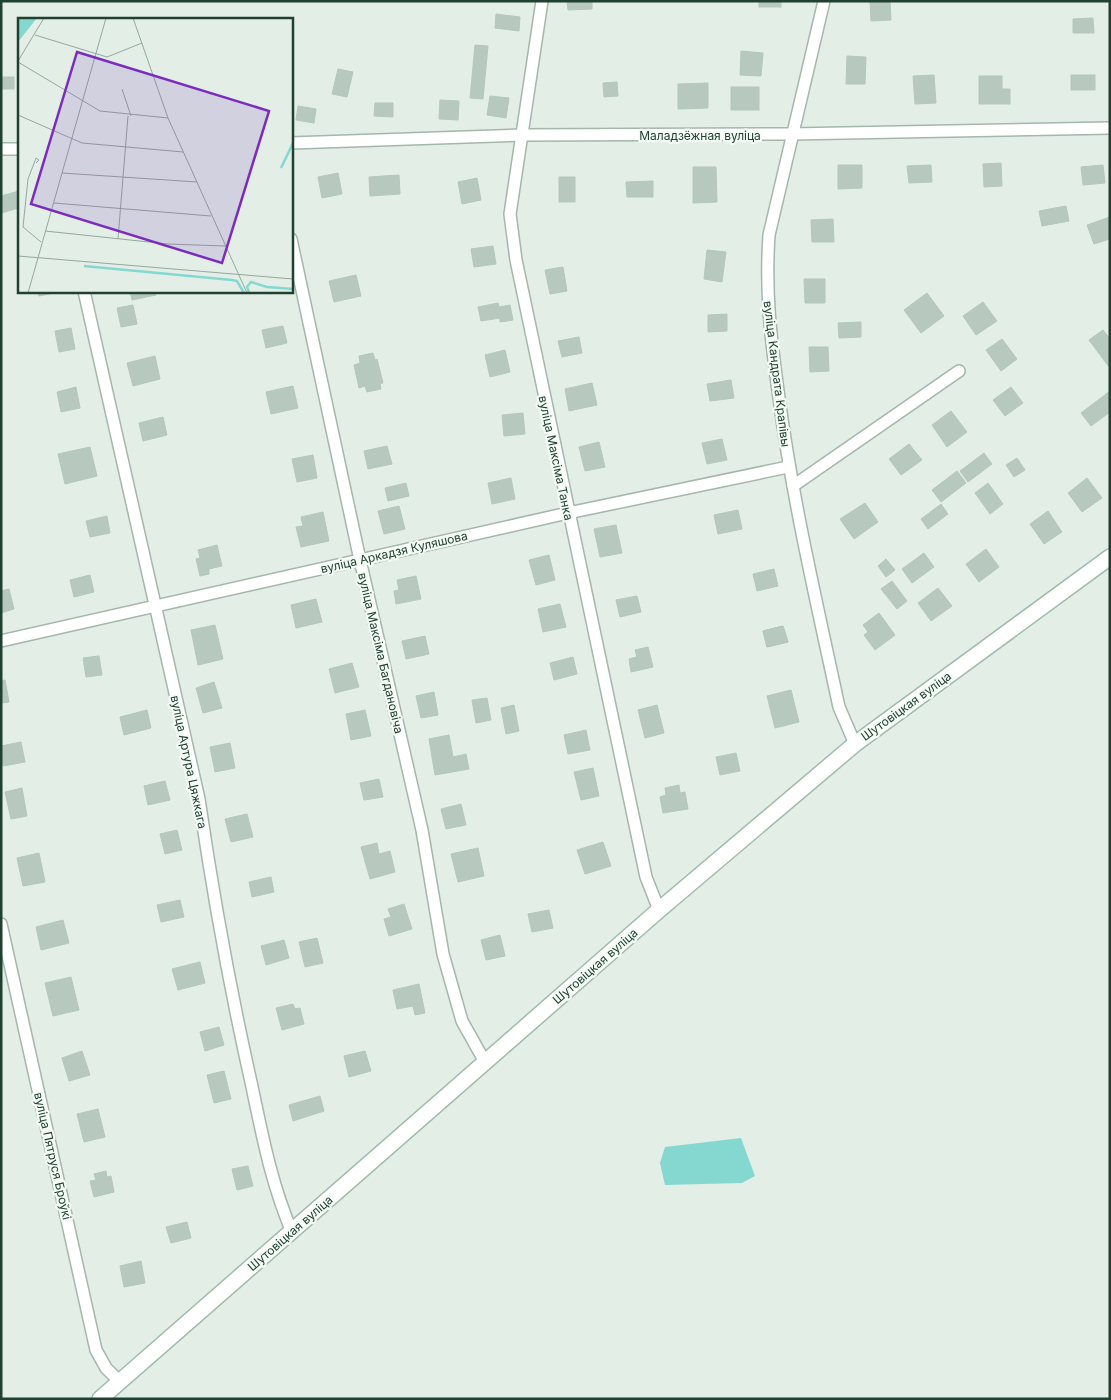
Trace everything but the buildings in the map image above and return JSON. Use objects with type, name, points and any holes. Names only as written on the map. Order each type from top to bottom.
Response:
[{"type":"main road","name":"Шутовіцкая вуліца","points":[[100,1399],[659,910],[855,744],[1110,557]]},
{"type":"street","name":"вуліца Максіма Танка","points":[[542,1],[510,214],[511,223],[520,279],[568,513],[646,877],[659,910]]},
{"type":"street","name":"вуліца Кандрата Крапівы","points":[[824,1],[791,134],[769,235],[766,273],[767,312],[788,467],[839,707],[855,744]]},
{"type":"street","name":"Маладзёжная вуліца","points":[[292,143],[522,135],[791,134],[1110,128]]},
{"type":"street","points":[[1,150],[18,150]]},
{"type":"street","name":"вуліца Максіма Багдановіча","points":[[292,244],[360,560],[422,830],[443,954],[462,1022],[485,1062]]},
{"type":"street","name":"вуліца Артура Цяжкага","points":[[84,292],[199,799],[235,1012],[263,1144],[277,1197],[292,1232]]},
{"type":"street","points":[[793,486],[959,371]]},
{"type":"street","name":"вуліца Аркадзя Куляшова","points":[[1,641],[154,604],[568,513],[788,467]]},
{"type":"street","name":"вуліца Пятруся Броўкі","points":[[1,924],[96,1350],[106,1368],[119,1381]]},
{"type":"water","points":[[741,1138],[755,1176],[742,1183],[665,1185],[660,1163],[665,1147]]}]
